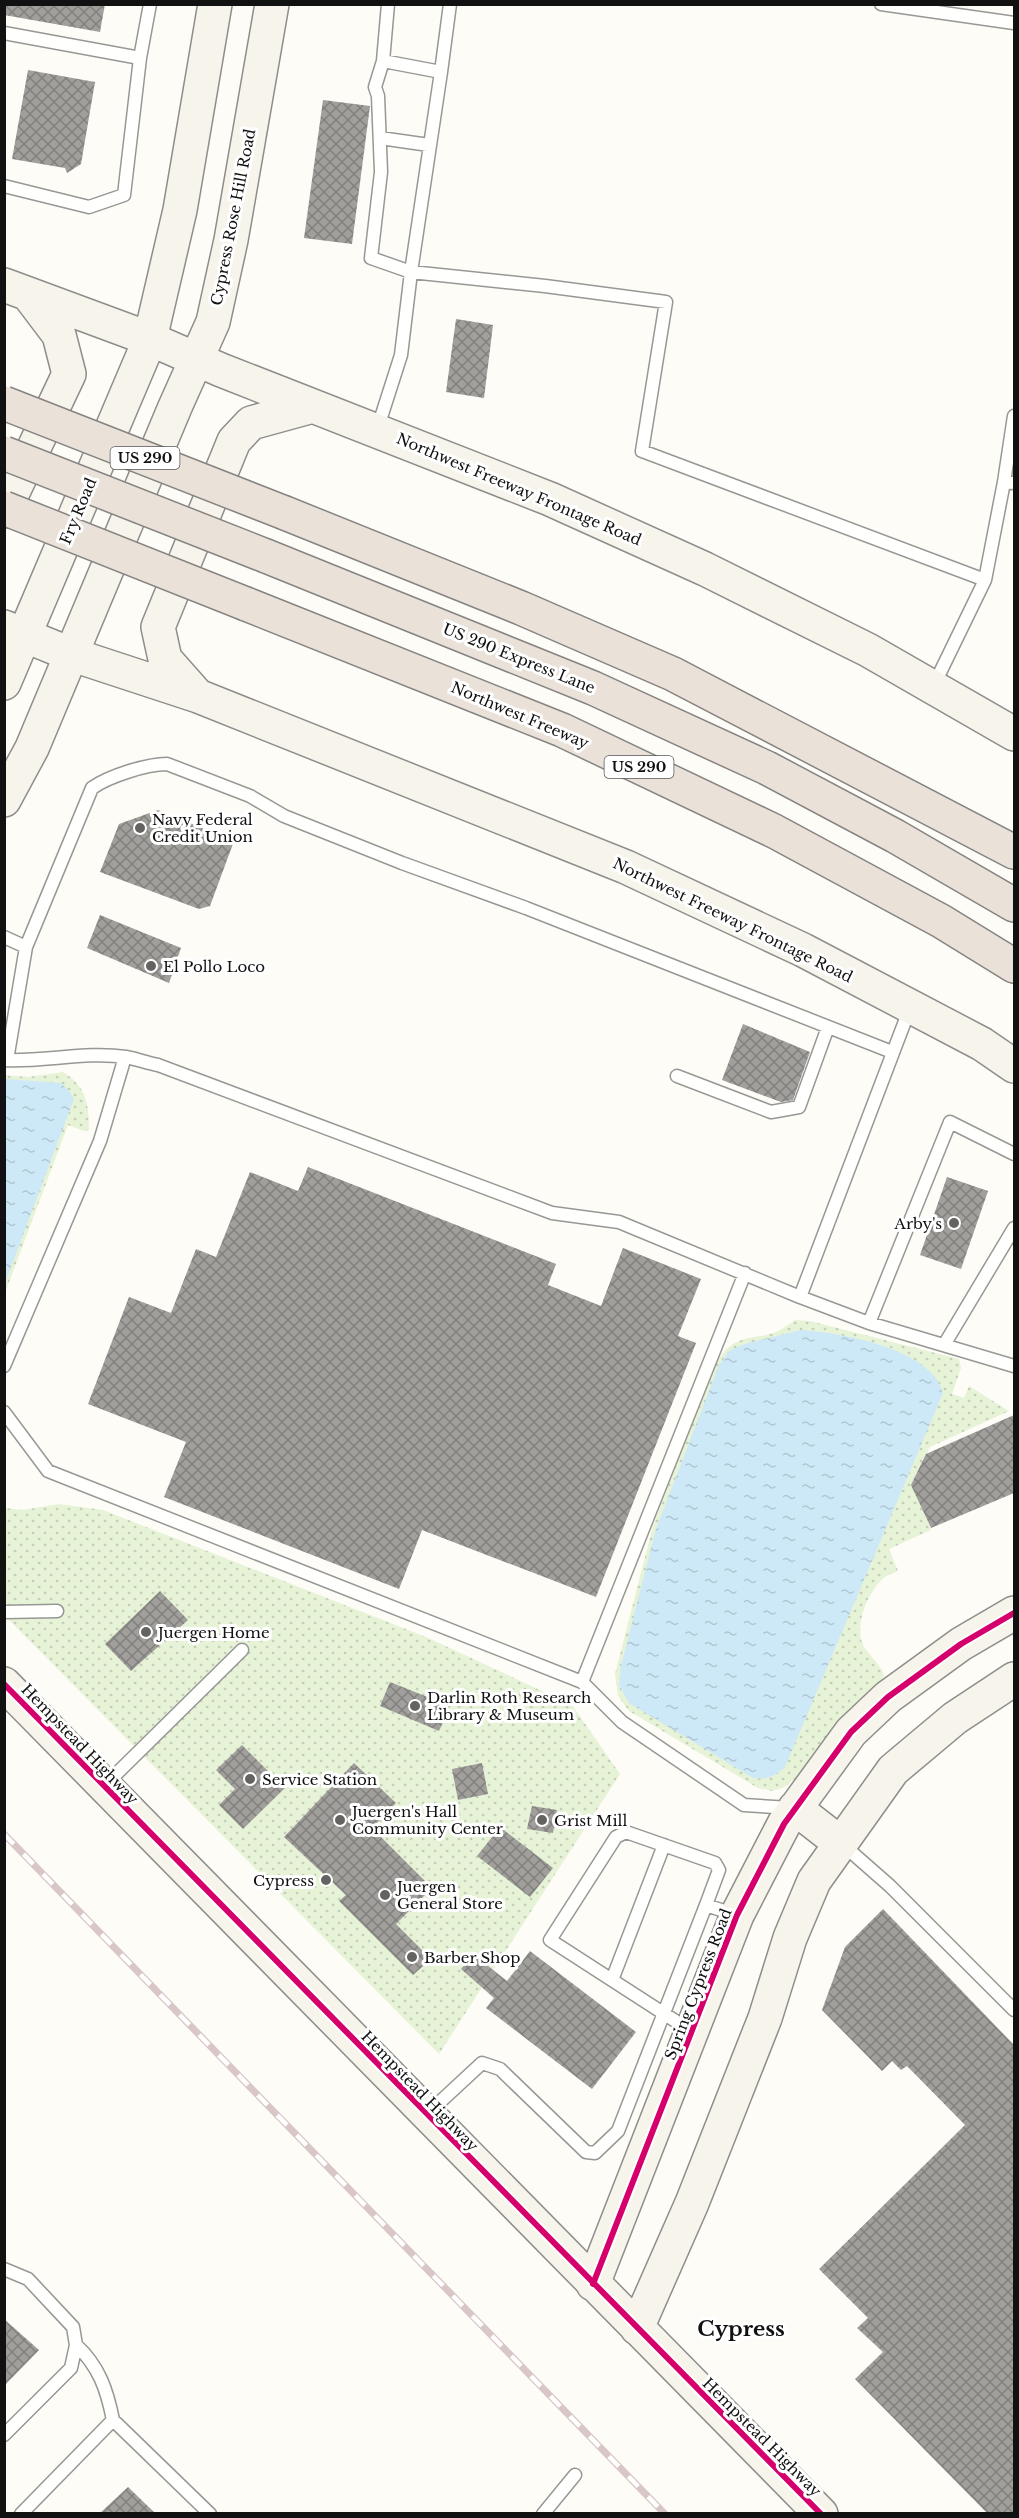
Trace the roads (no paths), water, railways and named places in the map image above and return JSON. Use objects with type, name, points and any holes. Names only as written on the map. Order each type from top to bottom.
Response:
[{"type":"highway","name":"US 290","points":[[4,403],[521,608],[673,674],[1014,852]]},
{"type":"highway","name":"US 290 Express Lane","points":[[4,453],[593,688],[767,768],[895,836],[1014,905]]},
{"type":"highway","name":"Northwest Freeway","points":[[4,509],[562,730],[774,831],[941,921],[1014,966]]},
{"type":"main road","points":[[150,339],[180,210],[215,4]]},
{"type":"main road","name":"Cypress Rose Hill Road","points":[[70,654],[213,322],[231,240],[272,4]]},
{"type":"main road","points":[[4,509],[69,374],[59,335],[16,290]]},
{"type":"main road","name":"Northwest Freeway Frontage Road","points":[[16,290],[150,339],[197,360],[550,500],[705,568],[868,650],[1014,734]]},
{"type":"main road","name":"Fry Road","points":[[4,683],[15,632],[150,339]]},
{"type":"main road","points":[[198,696],[165,659],[158,627],[234,441],[251,423],[313,406]]},
{"type":"main road","name":"Northwest Freeway Frontage Road","points":[[15,632],[70,654],[198,696],[626,867],[803,950],[982,1044],[1014,1066]]},
{"type":"main road","points":[[4,800],[32,748],[70,654]]},
{"type":"main road","name":"Spring Cypress Road","points":[[593,2284],[693,2033],[737,1915],[784,1824],[851,1732],[888,1697],[961,1644],[1014,1613]]},
{"type":"main road","points":[[637,2328],[692,2203],[760,2029],[789,1938],[814,1881],[893,1770],[955,1718],[1014,1679]]},
{"type":"main road","name":"Hempstead Highway","points":[[4,1684],[820,2514]]},
{"type":"main road","points":[[795,1808],[840,1843]]},
{"type":"lane","points":[[4,186],[89,207],[124,195],[140,58],[150,4]]},
{"type":"lane","points":[[388,4],[383,61],[375,87],[378,96],[381,172],[371,258],[411,272],[666,302],[642,451],[985,580]]},
{"type":"lane","points":[[377,431],[401,355],[450,4]]},
{"type":"lane","points":[[881,4],[1014,23]]},
{"type":"lane","points":[[4,33],[140,58]]},
{"type":"lane","points":[[383,61],[441,72]]},
{"type":"lane","points":[[380,138],[429,145]]},
{"type":"lane","points":[[933,687],[985,580],[1009,482],[1014,416]]},
{"type":"lane","points":[[892,1052],[526,908],[391,859],[284,816],[250,796],[167,764],[157,764],[101,782],[92,788],[26,947],[5,1060],[91,1056],[125,1057],[158,1065],[552,1213],[619,1222],[869,1323],[1014,1366]]},
{"type":"lane","points":[[4,937],[26,947]]},
{"type":"lane","points":[[800,1297],[910,1007]]},
{"type":"lane","points":[[677,1076],[771,1112],[799,1107],[828,1027]]},
{"type":"lane","points":[[4,1366],[100,1141],[125,1057]]},
{"type":"lane","points":[[869,1323],[950,1122],[1014,1154]]},
{"type":"lane","points":[[944,1345],[1014,1228]]},
{"type":"lane","points":[[582,1682],[745,1273]]},
{"type":"lane","points":[[4,1412],[48,1471],[582,1682],[622,1722],[744,1805],[795,1808]]},
{"type":"lane","points":[[4,1612],[57,1611]]},
{"type":"lane","points":[[104,1785],[242,1650]]},
{"type":"lane","points":[[426,2114],[482,2063],[500,2069],[586,2152],[595,2153],[618,2131],[664,2014],[706,1905],[718,1870],[715,1863],[626,1832],[616,1837],[550,1940],[612,1980],[664,2014],[693,2033]]},
{"type":"lane","points":[[840,1843],[890,1886],[1014,2010]]},
{"type":"lane","points":[[612,1980],[664,1845]]},
{"type":"lane","points":[[706,1905],[737,1915]]},
{"type":"lane","points":[[4,2269],[28,2278],[73,2327],[76,2345],[70,2368],[4,2435]]},
{"type":"lane","points":[[76,2345],[92,2359],[109,2396],[113,2420],[210,2514]]},
{"type":"lane","points":[[21,2514],[113,2420]]},
{"type":"lane","points":[[543,2514],[575,2475]]},
{"type":"water","points":[[5,1079],[61,1083],[74,1099],[5,1283]]},
{"type":"water","points":[[801,1330],[860,1339],[903,1354],[935,1377],[943,1393],[785,1767],[770,1777],[758,1779],[629,1703],[619,1685],[621,1666],[656,1529],[719,1365],[730,1350],[748,1343]]},
{"type":"railway","points":[[4,1834],[665,2514]]},
{"type":"place","name":"Navy Federal Credit Union","points":[[140,828]]},
{"type":"place","name":"El Pollo Loco","points":[[151,966]]},
{"type":"place","name":"Arby's","points":[[954,1223]]},
{"type":"place","name":"Juergen Home","points":[[146,1632]]},
{"type":"place","name":"Darlin Roth Research Library & Museum","points":[[415,1706]]},
{"type":"place","name":"Service Station","points":[[250,1779]]},
{"type":"place","name":"Juergen's Hall Community Center","points":[[340,1820]]},
{"type":"place","name":"Grist Mill","points":[[542,1820]]},
{"type":"place","name":"Cypress","points":[[326,1880]]},
{"type":"place","name":"Juergen General Store","points":[[385,1895]]},
{"type":"place","name":"Barber Shop","points":[[412,1957]]},
{"type":"district","name":"Cypress","points":[[741,2329]]}]
